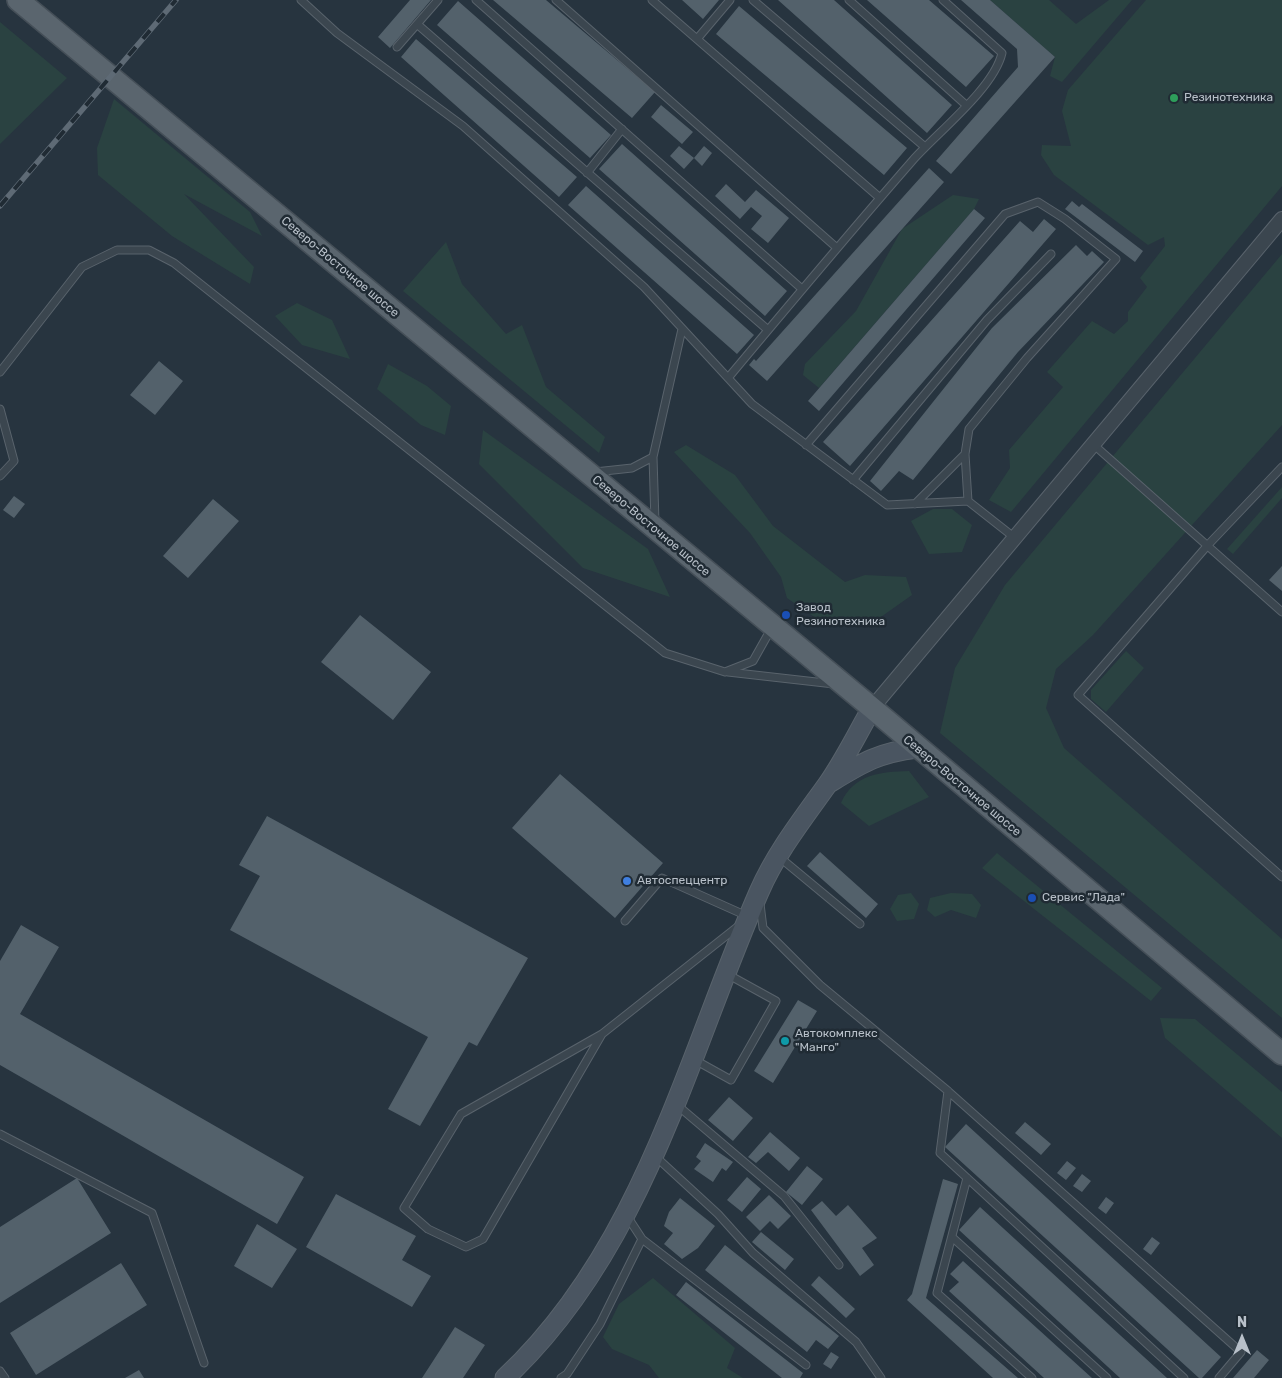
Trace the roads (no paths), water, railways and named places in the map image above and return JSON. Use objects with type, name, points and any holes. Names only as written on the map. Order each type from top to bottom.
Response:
[{"type":"main road","name":"Северо-Восточное шоссе","points":[[18,0],[872,708],[917,748],[1282,1054]]},
{"type":"street","points":[[504,1378],[555,1322],[594,1268],[626,1214],[677,1105],[759,892],[778,856],[828,783],[872,708],[1282,219]]},
{"type":"street","points":[[828,783],[870,758],[893,751],[917,748]]},
{"type":"lane","points":[[301,0],[337,33],[463,126],[644,287],[752,404],[806,445],[887,505],[968,501],[1015,538]]},
{"type":"lane","points":[[397,47],[438,0]]},
{"type":"lane","points":[[476,0],[802,289]]},
{"type":"lane","points":[[556,0],[838,248]]},
{"type":"lane","points":[[652,0],[880,198]]},
{"type":"lane","points":[[697,39],[730,0]]},
{"type":"lane","points":[[753,0],[925,147]]},
{"type":"lane","points":[[850,0],[966,104]]},
{"type":"lane","points":[[728,378],[880,198],[1000,65],[1002,53],[943,0]]},
{"type":"lane","points":[[417,24],[768,330]]},
{"type":"lane","points":[[588,173],[622,129]]},
{"type":"lane","points":[[806,445],[1005,214],[1038,202],[1065,219],[1116,259],[1027,358],[969,429],[965,454],[968,501]]},
{"type":"lane","points":[[0,372],[82,267],[117,250],[149,250],[182,270],[665,653],[725,672],[842,685]]},
{"type":"lane","points":[[853,480],[987,320],[1050,254]]},
{"type":"lane","points":[[656,529],[653,457],[682,329]]},
{"type":"lane","points":[[0,409],[14,461],[0,476]]},
{"type":"lane","points":[[1094,445],[1282,612]]},
{"type":"lane","points":[[915,504],[965,454]]},
{"type":"lane","points":[[587,472],[632,468],[653,457]]},
{"type":"lane","points":[[1282,466],[1208,546],[1078,695],[1282,877]]},
{"type":"lane","points":[[725,672],[753,661],[772,626]]},
{"type":"lane","points":[[778,856],[860,924]]},
{"type":"lane","points":[[602,1034],[483,1239],[466,1247],[428,1229],[404,1208],[460,1114],[602,1034],[749,917],[662,878],[625,921]]},
{"type":"lane","points":[[759,892],[763,928],[820,985],[948,1091],[1241,1352],[1219,1378]]},
{"type":"lane","points":[[694,1059],[731,1080],[776,1001],[727,974]]},
{"type":"lane","points":[[948,1091],[940,1153],[1184,1378]]},
{"type":"lane","points":[[677,1105],[784,1196],[839,1266]]},
{"type":"lane","points":[[0,1134],[152,1214],[204,1363]]},
{"type":"lane","points":[[654,1156],[718,1214],[753,1253],[856,1342],[881,1378]]},
{"type":"lane","points":[[967,1178],[937,1292],[1032,1378]]},
{"type":"lane","points":[[626,1214],[642,1239],[806,1364]]},
{"type":"lane","points":[[952,1237],[1107,1378]]},
{"type":"lane","points":[[566,1377],[600,1324],[642,1239]]},
{"type":"lane","points":[[0,1372],[5,1378]]},
{"type":"railway","points":[[0,206],[176,0]]},
{"type":"place","name":"Резинотехника","points":[[1174,98]]},
{"type":"place","name":"Завод Резинотехника","points":[[786,615]]},
{"type":"place","name":"Автоспеццентр","points":[[627,881]]},
{"type":"place","name":"Сервис \"Лада\"","points":[[1032,898]]},
{"type":"place","name":"Автокомплекс \"Манго\"","points":[[785,1041]]}]
